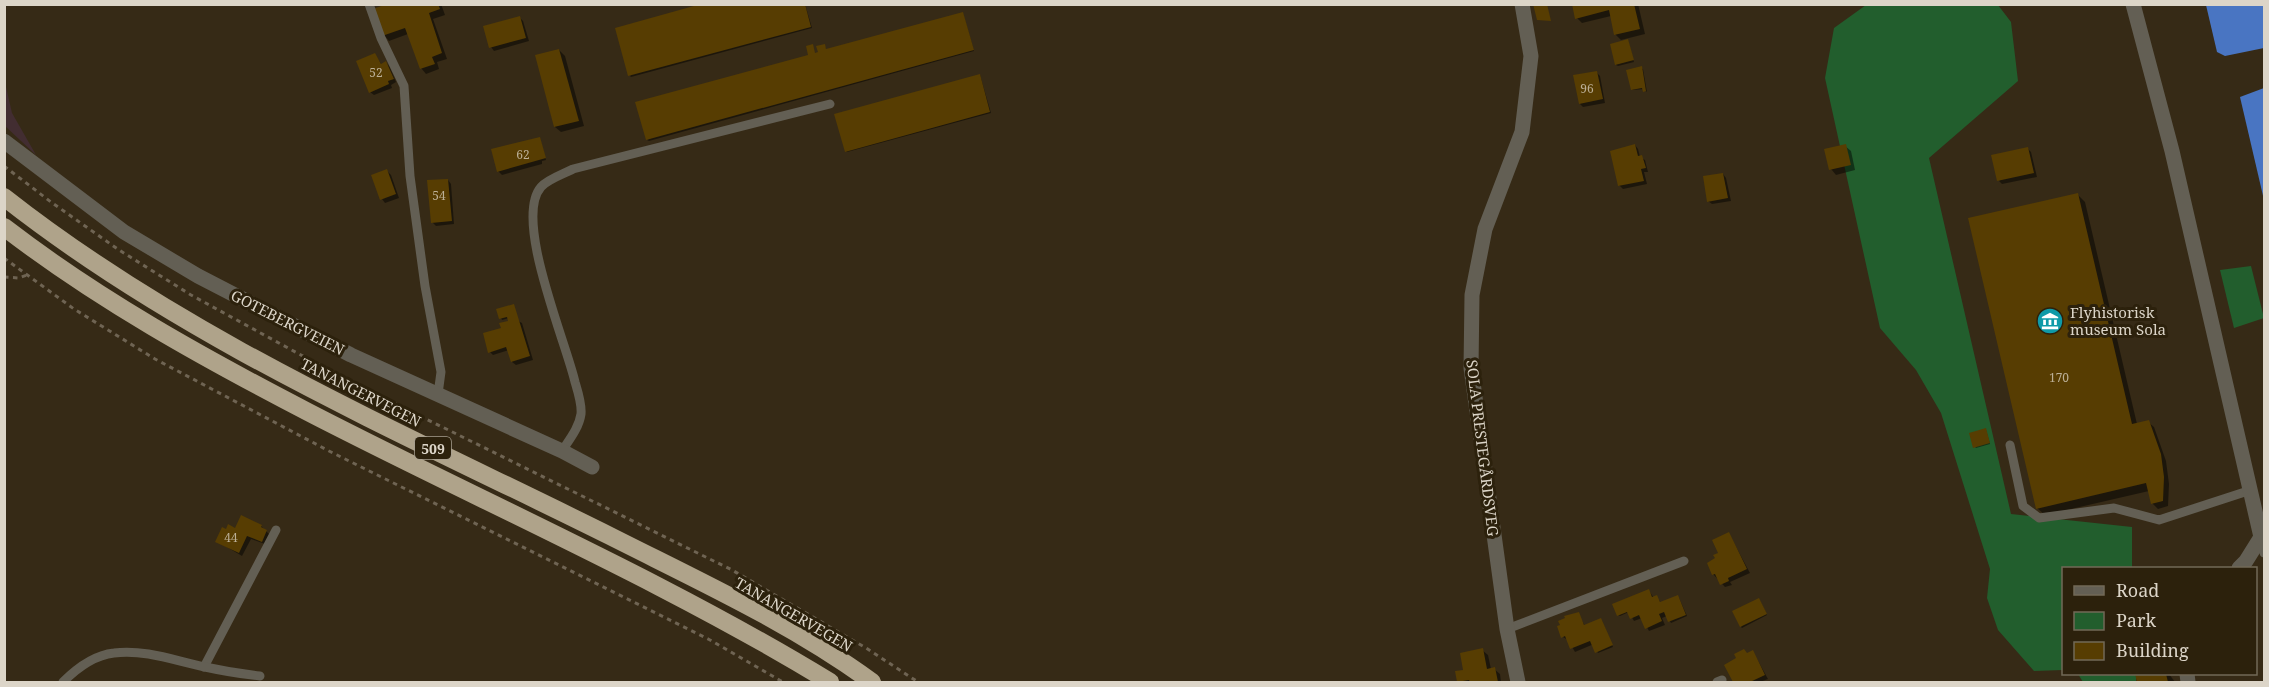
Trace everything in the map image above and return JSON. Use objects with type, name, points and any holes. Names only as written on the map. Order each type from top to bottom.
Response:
[{"type":"highway","name":"TANANGERVEGEN","points":[[4,197],[101,269],[179,317],[351,408],[733,597],[872,682]]},
{"type":"highway","name":"509","points":[[4,227],[88,288],[168,337],[340,429],[721,618],[830,682]]},
{"type":"street","name":"SOLA PRESTEGÅRDSVEG","points":[[1518,682],[1507,629],[1471,368],[1472,295],[1485,229],[1522,132],[1532,56],[1522,4]]},
{"type":"street","points":[[2133,4],[2172,151],[2231,416],[2261,537],[2240,567]]},
{"type":"street","name":"GOTEBERGVEIEN","points":[[4,141],[124,232],[198,276],[351,355],[592,467]]},
{"type":"lane","points":[[369,4],[381,38],[404,86],[410,176],[425,286],[441,372],[438,394]]},
{"type":"lane","points":[[562,452],[578,422],[580,402],[571,363],[551,304],[534,240],[533,200],[542,186],[573,169],[830,104]]},
{"type":"lane","points":[[2010,446],[2023,506],[2039,518],[2114,508],[2158,520],[2251,490]]},
{"type":"lane","points":[[204,667],[276,530]]},
{"type":"lane","points":[[2261,537],[2265,553]]},
{"type":"lane","points":[[1507,629],[1684,561]]},
{"type":"lane","points":[[63,682],[88,663],[114,653],[147,654],[204,667],[260,676]]},
{"type":"path","points":[[4,166],[118,250],[191,295],[343,378],[732,570],[866,648],[918,682]]},
{"type":"path","points":[[4,258],[74,309],[197,382],[329,451],[710,640],[783,682]]},
{"type":"path","points":[[4,277],[19,278],[27,275]]},
{"type":"shaded area","points":[[4,78],[12,113],[36,155],[5,126]]},
{"type":"green space","points":[[1866,5],[1998,5],[2011,22],[2018,81],[1929,158],[2011,514],[2132,527],[2132,567],[2062,567],[2062,670],[2034,671],[1998,630],[1987,598],[1990,569],[1941,413],[1916,370],[1880,328],[1825,78],[1834,28]]},
{"type":"green space","points":[[2251,266],[2264,318],[2234,328],[2220,270]]},
{"type":"green space","points":[[2079,675],[2136,675],[2136,682],[2083,682]]},
{"type":"water","points":[[2206,5],[2264,5],[2264,48],[2225,56],[2217,52]]},
{"type":"water","points":[[2264,88],[2264,200],[2240,97]]},
{"type":"building","points":[[387,4],[438,4],[440,9],[429,13],[442,53],[432,57],[435,64],[420,69],[405,28],[382,36],[373,9]]},
{"type":"building","points":[[701,4],[805,4],[811,27],[628,76],[615,28]]},
{"type":"building","points":[[1533,4],[1547,4],[1551,21],[1537,20]]},
{"type":"building","points":[[1572,4],[1634,4],[1640,29],[1614,35],[1609,10],[1575,19]]},
{"type":"building","points":[[963,12],[974,50],[646,140],[635,102],[808,55],[806,46],[813,44],[815,53],[818,52],[816,46],[825,44],[826,49]]},
{"type":"building","points":[[520,16],[526,38],[489,48],[483,26]]},
{"type":"building","points":[[1628,39],[1634,60],[1615,65],[1610,44]]},
{"type":"building","points":[[559,49],[579,121],[554,127],[535,55]]},
{"type":"building","points":[[375,53],[381,64],[386,61],[394,79],[388,81],[389,84],[369,93],[356,61]]},
{"type":"building","points":[[1642,66],[1646,91],[1643,92],[1642,88],[1631,90],[1626,70]]},
{"type":"building","points":[[1597,71],[1603,99],[1579,104],[1573,75]]},
{"type":"building","points":[[980,74],[990,112],[845,152],[834,114]]},
{"type":"building","points":[[540,137],[546,158],[497,172],[491,149]]},
{"type":"building","points":[[1635,144],[1638,156],[1642,155],[1646,168],[1641,169],[1644,181],[1618,186],[1610,151]]},
{"type":"building","points":[[1846,144],[1851,165],[1829,170],[1824,149]]},
{"type":"building","points":[[2028,147],[2034,173],[1997,181],[1991,155]]},
{"type":"building","points":[[387,169],[396,194],[380,200],[371,175]]},
{"type":"building","points":[[1723,173],[1728,198],[1707,202],[1703,176]]},
{"type":"building","points":[[448,179],[452,221],[431,223],[427,180]]},
{"type":"building","name":"Flyhistorisk museum Sola","points":[[2078,193],[2132,424],[2149,420],[2161,454],[2164,477],[2163,501],[2151,504],[2146,483],[2036,509],[1968,218]]},
{"type":"building","points":[[514,304],[530,356],[511,362],[506,347],[488,353],[483,333],[501,328],[499,323],[508,321],[507,317],[499,319],[496,309]]},
{"type":"building","points":[[1986,428],[1990,443],[1973,448],[1969,433]]},
{"type":"building","points":[[241,515],[262,525],[261,527],[267,530],[262,542],[247,536],[239,553],[215,542],[222,527],[226,529],[228,524],[235,528]]},
{"type":"building","points":[[1729,532],[1747,569],[1728,578],[1729,581],[1720,585],[1715,574],[1712,575],[1707,563],[1715,558],[1713,555],[1718,553],[1712,540]]},
{"type":"building","points":[[1649,589],[1652,597],[1657,595],[1660,602],[1678,595],[1686,615],[1668,622],[1664,612],[1659,614],[1662,621],[1645,629],[1639,615],[1630,619],[1627,612],[1617,616],[1612,604]]},
{"type":"building","points":[[1759,598],[1767,614],[1740,627],[1732,611]]},
{"type":"building","points":[[1579,612],[1584,625],[1601,618],[1613,645],[1595,653],[1590,641],[1570,649],[1565,636],[1561,638],[1557,626],[1560,625],[1558,621],[1565,618],[1564,616]]},
{"type":"building","points":[[1483,648],[1487,669],[1495,667],[1498,682],[1470,682],[1469,680],[1457,682],[1455,671],[1463,670],[1460,653]]},
{"type":"building","points":[[1744,649],[1747,653],[1753,650],[1765,675],[1750,682],[1733,682],[1724,665],[1736,658],[1734,654]]},
{"type":"building","points":[[2135,675],[2166,675],[2168,682],[2137,682]]},
{"type":"place","name":"Flyhistorisk museum Sola","points":[[2050,321]]}]
